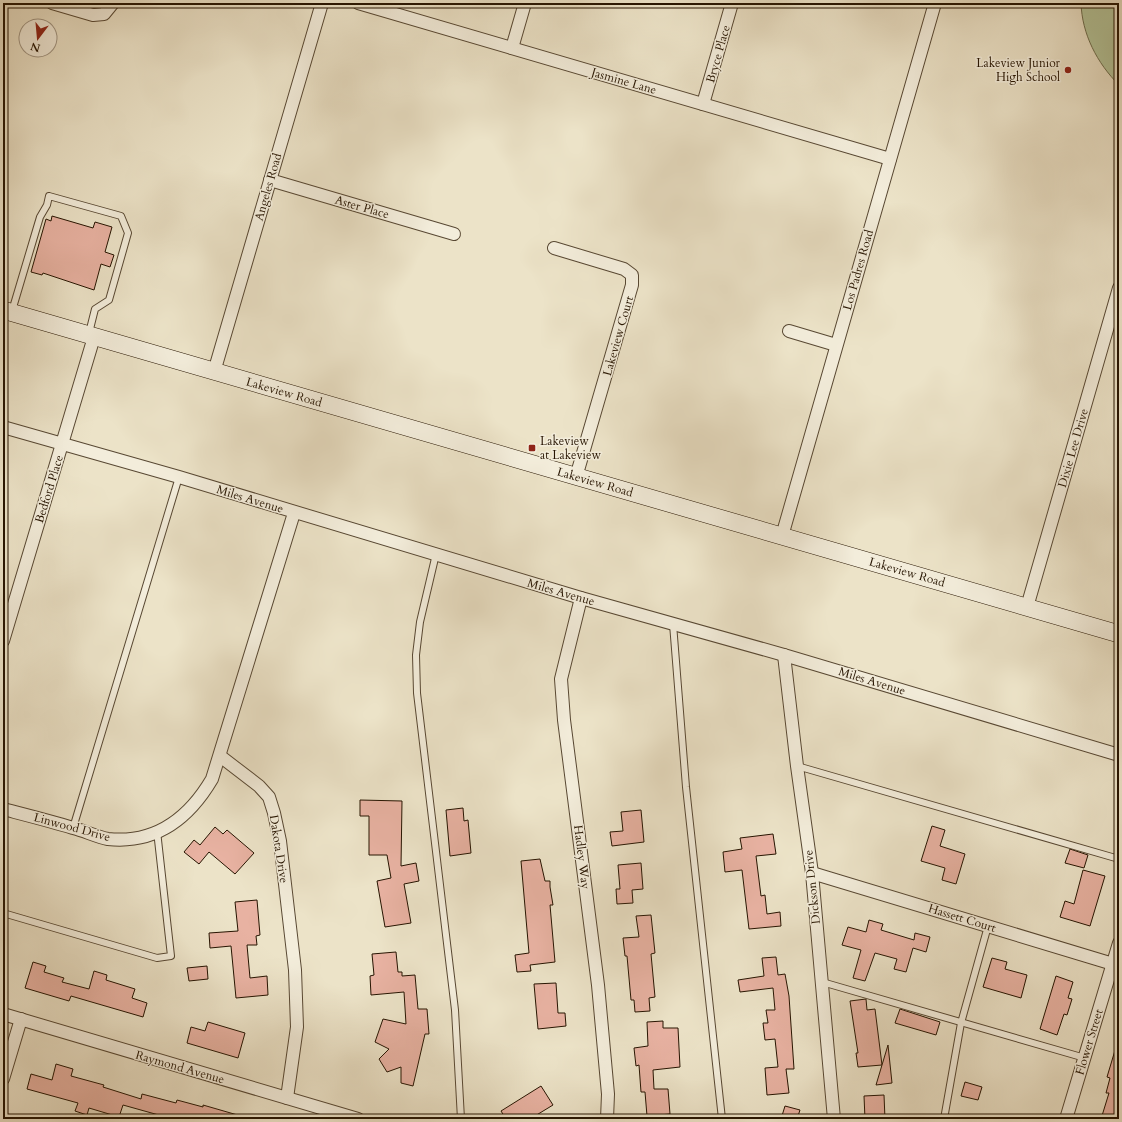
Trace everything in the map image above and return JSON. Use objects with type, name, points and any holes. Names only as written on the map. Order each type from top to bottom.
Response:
[{"type":"main road","name":"Lakeview Road","points":[[7,311],[1119,634]]},
{"type":"street","points":[[52,3],[93,15],[104,14],[113,3]]},
{"type":"street","name":"Angeles Road","points":[[214,372],[322,3]]},
{"type":"street","name":"Jasmine Lane","points":[[358,3],[890,159]]},
{"type":"street","points":[[512,48],[525,3]]},
{"type":"street","name":"Bryce Place","points":[[703,104],[732,3]]},
{"type":"street","name":"Los Padres Road","points":[[782,536],[935,3]]},
{"type":"street","name":"Aster Place","points":[[270,180],[454,234]]},
{"type":"street","name":"Lakeview Court","points":[[554,248],[624,269],[632,275],[632,285],[576,477]]},
{"type":"street","name":"Dixie Lee Drive","points":[[1027,607],[1119,288]]},
{"type":"street","points":[[789,332],[836,345]]},
{"type":"street","name":"Bedford Place","points":[[3,641],[62,443],[91,336]]},
{"type":"street","name":"Miles Avenue","points":[[3,427],[179,477],[294,513],[581,598],[784,655],[1119,754]]},
{"type":"street","points":[[220,756],[294,513]]},
{"type":"street","name":"Hadley Way","points":[[581,598],[561,679],[564,720],[598,985],[608,1094],[607,1119]]},
{"type":"street","name":"Dickson Drive","points":[[784,655],[797,766],[812,873],[834,1119]]},
{"type":"street","name":"Linwood Drive","points":[[3,809],[108,839],[129,839],[170,826],[187,813],[201,798],[212,779],[220,756]]},
{"type":"street","name":"Dakota Drive","points":[[220,756],[259,786],[268,797],[274,813],[280,841],[295,970],[297,1027],[287,1098]]},
{"type":"street","name":"Hassett Court","points":[[812,873],[1113,964]]},
{"type":"street","name":"Flower Street","points":[[1066,1119],[1119,943]]},
{"type":"street","name":"Raymond Avenue","points":[[3,1014],[358,1119]]},
{"type":"street","points":[[3,1080],[21,1020]]},
{"type":"lane","points":[[7,311],[40,217],[47,205],[49,196],[122,216],[128,233],[109,300],[95,309],[91,336]]},
{"type":"lane","points":[[73,828],[179,477]]},
{"type":"lane","points":[[436,554],[420,622],[416,656],[417,694],[455,1010],[461,1119]]},
{"type":"lane","points":[[673,624],[686,787],[722,1119]]},
{"type":"lane","points":[[797,766],[1119,859]]},
{"type":"lane","points":[[3,913],[158,958],[171,956],[157,831]]},
{"type":"lane","points":[[944,1119],[961,1023],[988,926]]},
{"type":"lane","points":[[822,982],[1085,1058]]},
{"type":"green space","points":[[1081,3],[1119,3],[1119,85],[1104,67],[1092,47],[1084,26]]},
{"type":"building","points":[[52,216],[93,228],[95,222],[112,227],[105,252],[114,255],[110,267],[101,264],[94,290],[43,273],[42,275],[31,272],[46,219],[51,221]]},
{"type":"building","points":[[360,800],[402,801],[401,866],[416,863],[419,881],[404,884],[411,923],[385,927],[377,881],[391,878],[387,855],[369,855],[369,816],[360,816]]},
{"type":"building","points":[[463,808],[464,821],[468,820],[471,853],[450,856],[446,810]]},
{"type":"building","points":[[641,810],[644,842],[612,846],[610,832],[623,831],[621,812]]},
{"type":"building","points":[[932,826],[945,830],[940,846],[965,854],[956,884],[942,880],[945,868],[921,861]]},
{"type":"building","points":[[215,827],[223,834],[227,830],[254,853],[235,874],[209,852],[199,864],[184,852],[194,840],[200,845]]},
{"type":"building","points":[[773,834],[776,854],[756,856],[761,896],[765,895],[767,914],[780,912],[781,926],[749,929],[742,870],[725,872],[723,852],[742,849],[740,838]]},
{"type":"building","points":[[1070,849],[1088,855],[1084,868],[1065,863]]},
{"type":"building","points":[[540,859],[545,881],[550,881],[553,905],[550,905],[555,962],[530,965],[531,971],[517,972],[515,955],[529,953],[521,861]]},
{"type":"building","points":[[641,863],[643,889],[632,890],[633,903],[617,904],[616,889],[620,889],[618,865]]},
{"type":"building","points":[[1083,870],[1105,876],[1090,926],[1060,917],[1065,901],[1074,904]]},
{"type":"building","points":[[257,900],[260,935],[256,936],[257,945],[247,945],[250,978],[267,976],[268,995],[236,998],[231,946],[210,948],[209,933],[238,931],[235,902]]},
{"type":"building","points":[[651,915],[655,953],[651,954],[655,997],[649,998],[650,1011],[635,1012],[634,1000],[631,1000],[627,956],[625,956],[623,938],[639,937],[636,916]]},
{"type":"building","points":[[869,920],[883,924],[881,930],[914,940],[915,933],[930,937],[926,952],[913,948],[906,972],[894,969],[897,959],[875,953],[865,981],[853,978],[861,950],[842,945],[848,927],[866,932]]},
{"type":"building","points":[[396,952],[398,972],[402,972],[402,976],[415,975],[418,1009],[427,1009],[429,1034],[425,1034],[413,1086],[401,1083],[401,1067],[387,1072],[379,1059],[389,1049],[375,1042],[383,1019],[406,1024],[404,992],[371,995],[370,976],[374,975],[372,954]]},
{"type":"building","points":[[776,957],[778,975],[785,974],[789,996],[794,1069],[786,1069],[789,1093],[767,1095],[765,1068],[778,1067],[775,1039],[765,1040],[763,1023],[768,1023],[766,1010],[775,1010],[773,988],[740,992],[738,980],[764,976],[762,958]]},
{"type":"building","points":[[992,958],[1007,962],[1005,969],[1027,975],[1021,998],[983,987]]},
{"type":"building","points":[[33,962],[46,966],[44,972],[64,978],[62,982],[89,989],[94,971],[107,975],[106,980],[135,989],[132,998],[147,1003],[143,1017],[71,996],[69,1001],[25,988]]},
{"type":"building","points":[[207,966],[208,979],[189,981],[187,968]]},
{"type":"building","points":[[1056,976],[1073,982],[1068,998],[1072,999],[1067,1015],[1064,1014],[1057,1035],[1040,1029]]},
{"type":"building","points":[[556,983],[558,1013],[565,1013],[566,1026],[538,1029],[534,984]]},
{"type":"building","points":[[866,999],[867,1010],[875,1009],[882,1065],[858,1067],[856,1053],[858,1053],[850,1001]]},
{"type":"building","points":[[900,1009],[940,1022],[936,1035],[895,1023]]},
{"type":"building","points":[[663,1021],[663,1028],[678,1028],[680,1067],[653,1070],[654,1089],[668,1089],[670,1114],[647,1116],[645,1092],[641,1092],[639,1065],[636,1066],[634,1048],[648,1046],[647,1022]]},
{"type":"building","points":[[208,1022],[245,1033],[238,1058],[187,1043],[191,1027],[205,1031]]},
{"type":"building","points":[[888,1045],[892,1083],[876,1085]]},
{"type":"building","points":[[1116,1047],[1119,1047],[1119,1119],[1101,1119],[1109,1093],[1106,1093],[1110,1078],[1107,1077]]},
{"type":"building","points":[[56,1064],[73,1069],[71,1076],[104,1085],[103,1087],[141,1099],[142,1094],[176,1103],[177,1100],[203,1107],[203,1105],[241,1116],[241,1119],[173,1119],[123,1105],[119,1117],[89,1108],[87,1115],[75,1111],[78,1103],[27,1089],[31,1074],[52,1080]]},
{"type":"building","points":[[965,1082],[982,1087],[978,1100],[961,1096]]},
{"type":"building","points":[[541,1086],[553,1105],[530,1119],[506,1119],[501,1111]]},
{"type":"building","points":[[884,1095],[885,1119],[865,1119],[864,1096]]},
{"type":"building","points":[[785,1106],[800,1110],[797,1119],[781,1119]]},
{"type":"place","name":"Lakeview Junior High School","points":[[1068,70]]},
{"type":"place","name":"Lakeview at Lakeview","points":[[532,448]]}]
